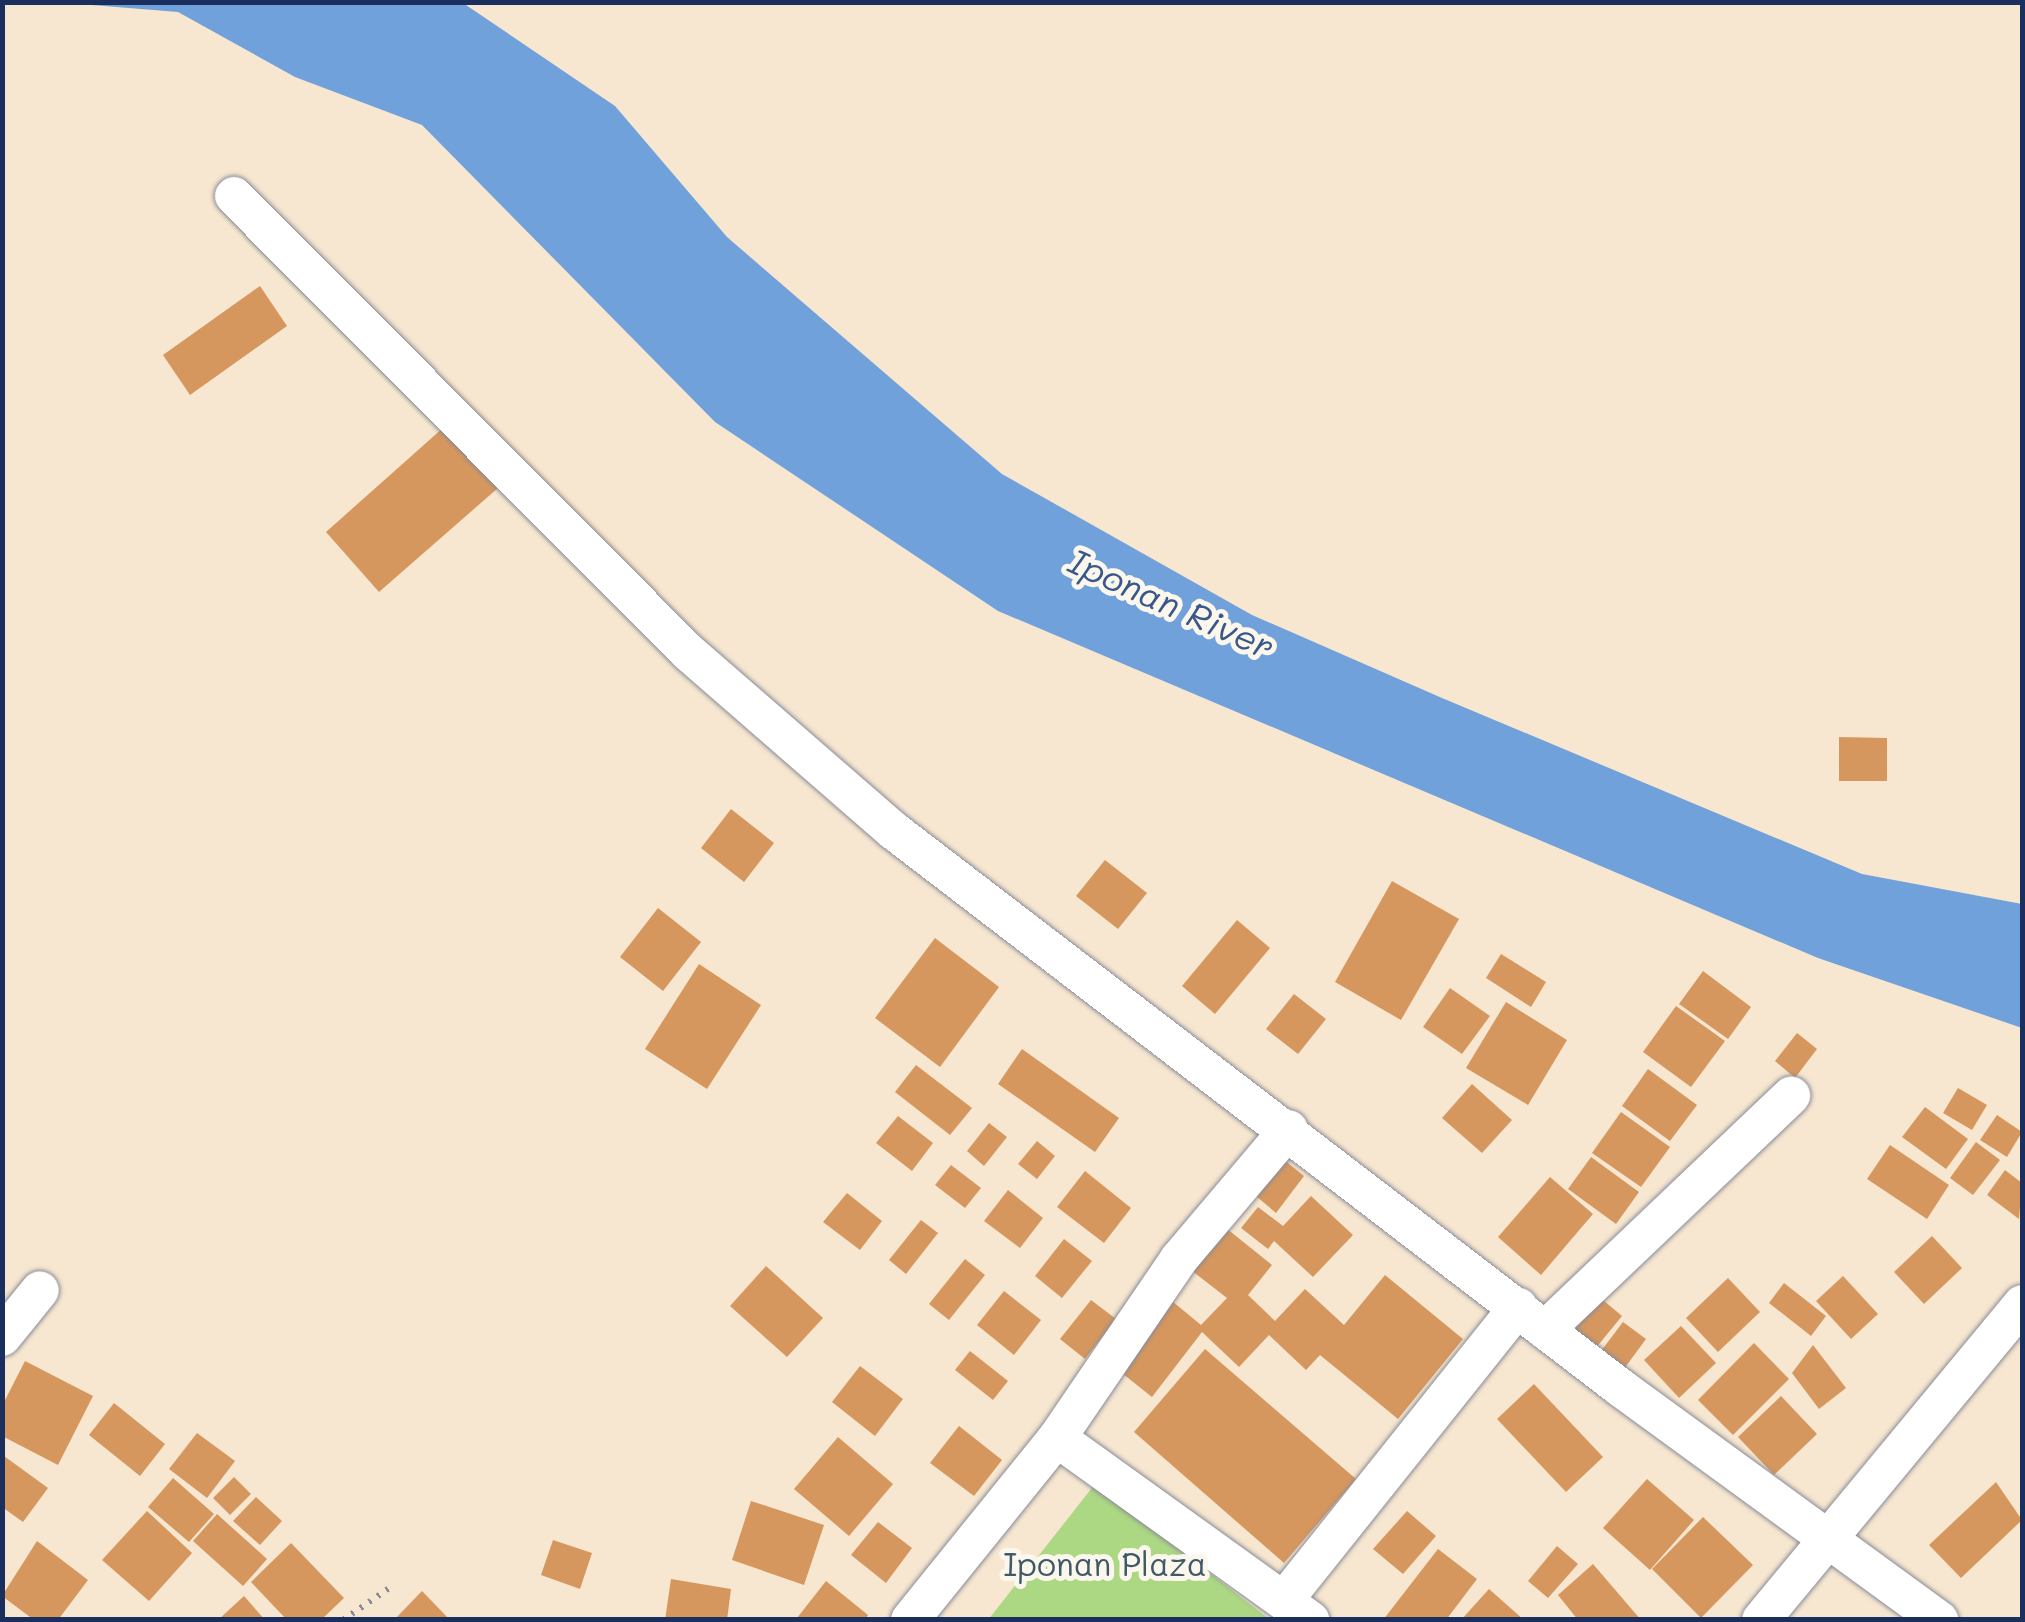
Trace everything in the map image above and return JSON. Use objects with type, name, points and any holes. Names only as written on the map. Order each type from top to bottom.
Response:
[{"type":"street","points":[[234,196],[688,652],[894,831],[1532,1319],[1940,1620]]},
{"type":"street","points":[[1057,1438],[1297,1610],[1532,1319],[1791,1096]]},
{"type":"street","points":[[910,1620],[1057,1438],[1179,1259],[1288,1129]]},
{"type":"street","points":[[2,1336],[40,1290]]},
{"type":"street","points":[[1761,1620],[1834,1539],[2022,1304]]},
{"type":"path","points":[[343,1620],[388,1589]]},
{"type":"green space","name":"Iponan Plaza","points":[[1095,1484],[1269,1619],[988,1620]]},
{"type":"water","name":"Iponan River","points":[[67,3],[463,3],[615,106],[727,237],[1002,474],[1252,615],[1442,698],[1862,874],[2022,904],[2022,1028],[1818,958],[998,611],[715,422],[422,125],[295,77],[178,12]]},
{"type":"building","points":[[260,286],[287,326],[190,395],[163,355]]},
{"type":"building","points":[[444,427],[498,488],[379,592],[326,532]]},
{"type":"building","points":[[1839,737],[1887,738],[1887,781],[1839,781]]},
{"type":"building","points":[[731,809],[774,843],[744,882],[701,848]]},
{"type":"building","points":[[1105,860],[1147,893],[1118,929],[1076,896]]},
{"type":"building","points":[[1392,881],[1459,919],[1401,1020],[1335,982]]},
{"type":"building","points":[[658,908],[701,942],[663,991],[620,957]]},
{"type":"building","points":[[1237,920],[1270,948],[1215,1014],[1182,986]]},
{"type":"building","points":[[935,938],[999,987],[940,1067],[875,1018]]},
{"type":"building","points":[[1501,954],[1546,982],[1531,1007],[1486,978]]},
{"type":"building","points":[[699,964],[761,1005],[707,1089],[645,1049]]},
{"type":"building","points":[[1703,971],[1751,1007],[1728,1039],[1679,1004]]},
{"type":"building","points":[[1450,988],[1490,1016],[1462,1054],[1423,1027]]},
{"type":"building","points":[[1294,994],[1326,1019],[1298,1054],[1266,1029]]},
{"type":"building","points":[[1506,1002],[1567,1040],[1528,1105],[1466,1068]]},
{"type":"building","points":[[1676,1006],[1725,1041],[1691,1087],[1643,1052]]},
{"type":"building","points":[[1797,1033],[1817,1049],[1795,1078],[1775,1061]]},
{"type":"building","points":[[1022,1049],[1119,1118],[1095,1152],[998,1084]]},
{"type":"building","points":[[916,1065],[972,1108],[950,1135],[895,1092]]},
{"type":"building","points":[[1648,1069],[1697,1105],[1670,1141],[1622,1106]]},
{"type":"building","points":[[1472,1084],[1512,1120],[1482,1153],[1442,1118]]},
{"type":"building","points":[[1958,1088],[1987,1105],[1972,1130],[1943,1113]]},
{"type":"building","points":[[1925,1107],[1968,1139],[1946,1169],[1902,1137]]},
{"type":"building","points":[[1621,1112],[1670,1147],[1641,1187],[1592,1153]]},
{"type":"building","points":[[1997,1115],[2022,1132],[2007,1157],[1980,1140]]},
{"type":"building","points":[[898,1116],[933,1143],[912,1171],[876,1143]]},
{"type":"building","points":[[989,1123],[1007,1137],[984,1166],[967,1151]]},
{"type":"building","points":[[1037,1141],[1055,1156],[1037,1179],[1018,1164]]},
{"type":"building","points":[[1976,1142],[2000,1160],[1973,1195],[1950,1178]]},
{"type":"building","points":[[1890,1145],[1949,1185],[1927,1219],[1867,1179]]},
{"type":"building","points":[[1278,1155],[1304,1176],[1276,1213],[1250,1191]]},
{"type":"building","points":[[1591,1157],[1639,1192],[1616,1224],[1568,1189]]},
{"type":"building","points":[[951,1165],[981,1188],[965,1208],[935,1185]]},
{"type":"building","points":[[2005,1170],[2022,1183],[2019,1219],[1987,1195]]},
{"type":"building","points":[[1085,1171],[1131,1208],[1104,1243],[1057,1207]]},
{"type":"building","points":[[1550,1177],[1593,1214],[1541,1275],[1498,1237]]},
{"type":"building","points":[[1008,1190],[1043,1218],[1020,1248],[984,1221]]},
{"type":"building","points":[[847,1193],[882,1221],[860,1250],[823,1222]]},
{"type":"building","points":[[1311,1196],[1353,1235],[1313,1277],[1274,1241],[1268,1249],[1241,1228],[1258,1207],[1283,1226]]},
{"type":"building","points":[[921,1220],[938,1233],[906,1274],[889,1260]]},
{"type":"building","points":[[1221,1224],[1272,1265],[1248,1295],[1275,1321],[1305,1289],[1344,1325],[1385,1275],[1463,1339],[1398,1419],[1320,1355],[1306,1370],[1269,1335],[1239,1367],[1202,1332],[1152,1397],[1118,1370],[1172,1301],[1201,1325],[1227,1298],[1187,1267]]},
{"type":"building","points":[[1932,1236],[1962,1268],[1924,1304],[1894,1272]]},
{"type":"building","points":[[1064,1239],[1092,1261],[1062,1298],[1035,1276]]},
{"type":"building","points":[[965,1259],[985,1275],[949,1320],[929,1304]]},
{"type":"building","points":[[766,1266],[823,1318],[787,1357],[730,1306]]},
{"type":"building","points":[[1843,1276],[1878,1314],[1851,1339],[1816,1301]]},
{"type":"building","points":[[1728,1278],[1760,1312],[1718,1352],[1686,1318]]},
{"type":"building","points":[[1784,1283],[1826,1316],[1811,1336],[1769,1303]]},
{"type":"building","points":[[1004,1291],[1041,1320],[1014,1355],[977,1325]]},
{"type":"building","points":[[1597,1295],[1622,1316],[1595,1349],[1569,1328]]},
{"type":"building","points":[[1091,1300],[1116,1319],[1085,1359],[1060,1339]]},
{"type":"building","points":[[1623,1322],[1646,1339],[1621,1373],[1598,1355]]},
{"type":"building","points":[[1681,1326],[1716,1363],[1679,1398],[1644,1360]]},
{"type":"building","points":[[1754,1343],[1789,1379],[1733,1435],[1698,1400]]},
{"type":"building","points":[[1813,1345],[1846,1388],[1819,1409],[1792,1373]]},
{"type":"building","points":[[1205,1349],[1356,1479],[1284,1563],[1134,1432]]},
{"type":"building","points":[[970,1351],[1008,1381],[993,1400],[955,1370]]},
{"type":"building","points":[[25,1361],[93,1396],[58,1465],[2,1436],[2,1406]]},
{"type":"building","points":[[860,1366],[903,1399],[875,1436],[832,1402]]},
{"type":"building","points":[[1534,1384],[1603,1457],[1566,1492],[1497,1419]]},
{"type":"building","points":[[1781,1396],[1817,1434],[1774,1475],[1738,1437]]},
{"type":"building","points":[[114,1403],[165,1444],[140,1476],[89,1435]]},
{"type":"building","points":[[959,1426],[1002,1460],[974,1496],[930,1463]]},
{"type":"building","points":[[197,1433],[235,1461],[207,1498],[169,1469]]},
{"type":"building","points":[[838,1437],[893,1484],[849,1536],[794,1489]]},
{"type":"building","points":[[4,1456],[48,1488],[23,1522],[2,1507]]},
{"type":"building","points":[[234,1477],[251,1494],[230,1515],[213,1498]]},
{"type":"building","points":[[173,1478],[214,1514],[189,1542],[148,1507]]},
{"type":"building","points":[[1647,1479],[1694,1520],[1650,1570],[1603,1528]]},
{"type":"building","points":[[1996,1482],[2022,1520],[1961,1578],[1929,1545]]},
{"type":"building","points":[[256,1497],[282,1521],[260,1545],[233,1521]]},
{"type":"building","points":[[751,1501],[824,1525],[804,1585],[732,1560]]},
{"type":"building","points":[[147,1511],[192,1553],[149,1601],[102,1560]]},
{"type":"building","points":[[1407,1511],[1436,1536],[1403,1574],[1373,1549]]},
{"type":"building","points":[[217,1514],[267,1559],[243,1586],[193,1541]]},
{"type":"building","points":[[1703,1517],[1753,1565],[1701,1618],[1652,1569]]},
{"type":"building","points":[[878,1522],[912,1548],[886,1583],[851,1555]]},
{"type":"building","points":[[553,1540],[592,1553],[580,1589],[541,1575]]},
{"type":"building","points":[[37,1541],[88,1580],[58,1620],[34,1620],[2,1596]]},
{"type":"building","points":[[291,1543],[344,1598],[321,1620],[287,1620],[251,1582]]},
{"type":"building","points":[[1557,1546],[1578,1564],[1548,1598],[1528,1581]]},
{"type":"building","points":[[1438,1549],[1477,1579],[1446,1620],[1383,1620]]},
{"type":"building","points":[[1593,1564],[1641,1620],[1578,1620],[1558,1595]]},
{"type":"building","points":[[671,1579],[731,1589],[727,1620],[665,1620]]},
{"type":"building","points":[[826,1581],[868,1615],[865,1620],[797,1618]]},
{"type":"building","points":[[1489,1589],[1524,1620],[1461,1620]]},
{"type":"building","points":[[422,1591],[450,1620],[394,1620]]},
{"type":"building","points":[[244,1596],[265,1620],[218,1620]]}]
